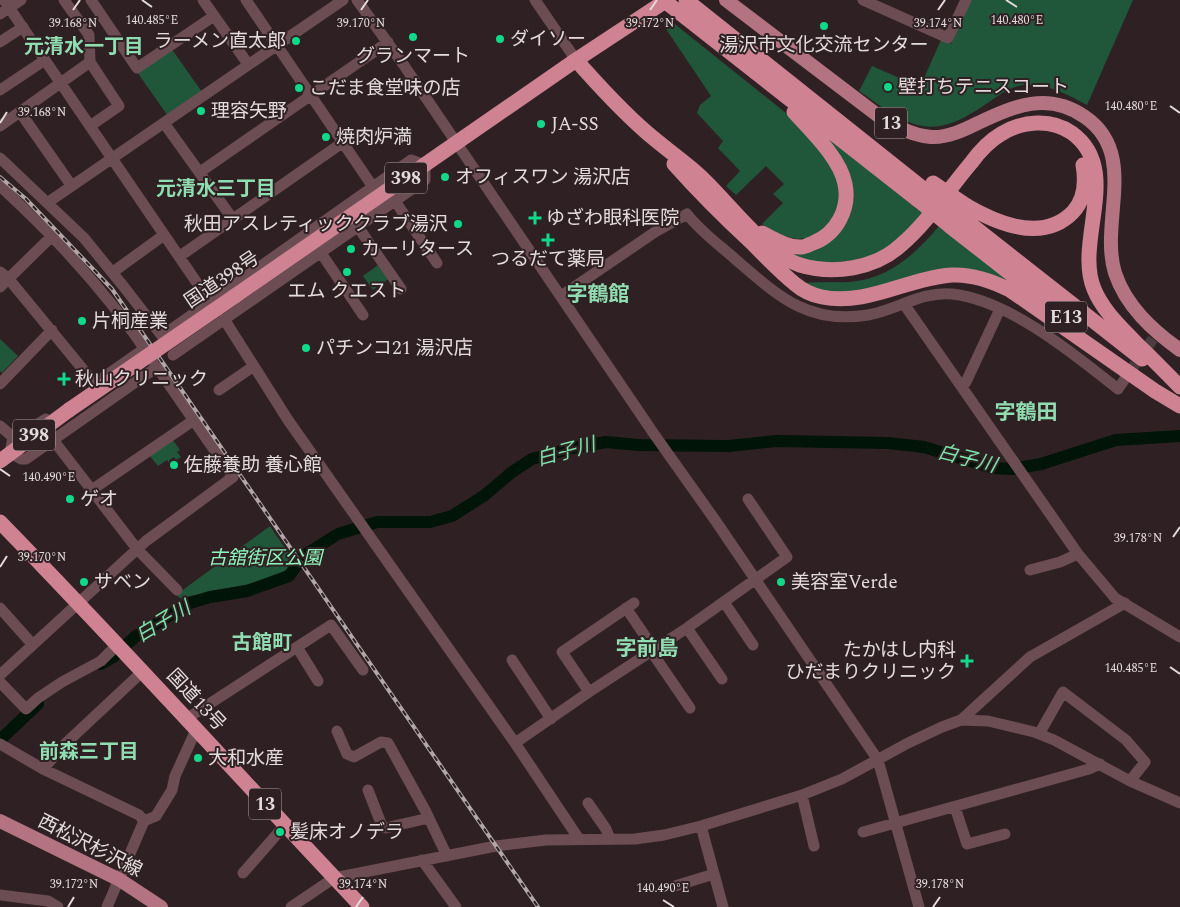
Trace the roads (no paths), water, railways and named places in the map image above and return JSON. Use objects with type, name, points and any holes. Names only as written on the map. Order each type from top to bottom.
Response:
[{"type":"highway","name":"国道398号","points":[[5,457],[69,410],[576,60],[675,2]]},
{"type":"highway","points":[[675,2],[790,83],[830,107],[925,191],[959,217],[987,218],[1026,229],[1047,228],[1061,222],[1078,206],[1085,186],[1083,164],[1073,147],[1057,136],[1035,132],[1024,134],[1011,139],[999,147],[981,165],[931,226],[914,244],[884,266],[857,276],[832,278],[812,278],[775,266]]},
{"type":"highway","name":"E13","points":[[675,2],[768,82],[925,191],[1180,388]]},
{"type":"highway","points":[[576,60],[609,97],[644,130],[700,176],[774,252],[797,264],[815,269],[837,270],[865,266],[882,258],[901,246],[983,148],[1001,134],[1033,122],[1059,126],[1078,138],[1086,148],[1092,161],[1096,194],[1089,272],[1094,289],[1114,320],[1180,388]]},
{"type":"highway","points":[[748,225],[781,243],[802,247],[817,242],[836,227],[846,200],[845,183],[840,168],[825,147],[768,82]]},
{"type":"highway","points":[[644,130],[691,183],[775,266],[808,293],[822,297],[837,298],[875,295],[923,280],[952,275],[990,280],[1010,290],[1180,407]]},
{"type":"highway","name":"E13","points":[[959,217],[1180,407]]},
{"type":"highway","name":"国道13号","points":[[0,522],[79,603],[362,907]]},
{"type":"main road","name":"13","points":[[726,0],[876,114],[897,127],[914,134],[933,137],[948,135],[1013,108],[1030,103],[1059,105],[1086,117],[1106,140],[1116,174],[1111,247],[1115,271],[1122,289],[1155,336],[1180,350]]},
{"type":"main road","name":"西松沢杉沢線","points":[[0,821],[120,880],[161,907]]},
{"type":"street","points":[[21,0],[5,7],[23,27],[210,302]]},
{"type":"street","points":[[64,0],[89,35],[90,62],[119,106],[90,126]]},
{"type":"street","points":[[91,0],[137,68],[214,16]]},
{"type":"street","points":[[203,0],[248,64]]},
{"type":"street","points":[[246,0],[373,187]]},
{"type":"street","points":[[48,202],[343,0]]},
{"type":"street","points":[[357,0],[388,42],[878,760],[919,907]]},
{"type":"street","points":[[535,0],[576,60]]},
{"type":"street","points":[[863,0],[948,38],[966,0]]},
{"type":"street","points":[[0,42],[23,27]]},
{"type":"street","points":[[200,172],[388,42]]},
{"type":"street","points":[[0,90],[45,60]]},
{"type":"street","points":[[0,126],[90,62]]},
{"type":"street","points":[[20,112],[71,185]]},
{"type":"street","points":[[164,123],[232,218]]},
{"type":"street","points":[[180,256],[342,143]]},
{"type":"street","points":[[0,158],[84,238],[162,336],[411,160],[425,164],[425,180],[173,355]]},
{"type":"street","points":[[0,186],[52,236],[119,312],[233,477],[137,549],[0,675]]},
{"type":"street","points":[[395,201],[437,263]]},
{"type":"street","points":[[561,296],[655,232],[687,214],[695,224],[776,294],[793,304],[826,315],[847,317],[870,314],[922,297],[951,294],[972,298],[1014,315],[1074,354],[1118,389],[1129,373]]},
{"type":"street","points":[[358,227],[400,289]]},
{"type":"street","points":[[112,272],[164,235]]},
{"type":"street","points":[[0,287],[4,275],[52,236]]},
{"type":"street","points":[[321,253],[363,315]]},
{"type":"street","points":[[4,275],[52,330],[95,384]]},
{"type":"street","points":[[904,304],[1078,554],[1115,598],[1125,602],[1180,637]]},
{"type":"street","points":[[962,386],[966,382],[1000,309]]},
{"type":"street","points":[[224,319],[288,420],[515,743],[579,839]]},
{"type":"street","points":[[0,384],[52,330]]},
{"type":"street","points":[[0,426],[13,437],[20,436],[144,348]]},
{"type":"street","points":[[219,390],[254,366]]},
{"type":"street","points":[[13,437],[5,457],[26,459],[157,367]]},
{"type":"street","points":[[92,489],[194,420]]},
{"type":"street","points":[[54,441],[137,549],[176,590]]},
{"type":"street","points":[[515,743],[686,628],[787,557],[748,500]]},
{"type":"street","points":[[1030,570],[1060,562],[1078,554]]},
{"type":"street","points":[[724,602],[753,645]]},
{"type":"street","points":[[292,907],[334,878],[496,846],[546,840],[636,839],[664,835],[701,826],[802,795],[842,779],[908,743],[961,720],[1030,657],[1125,602]]},
{"type":"street","points":[[589,692],[562,652],[630,606],[653,650],[690,708]]},
{"type":"street","points":[[0,608],[33,645]]},
{"type":"street","points":[[186,719],[331,625],[363,670]]},
{"type":"street","points":[[686,628],[722,679]]},
{"type":"street","points":[[297,647],[318,681]]},
{"type":"street","points":[[0,682],[26,709],[38,698],[62,682],[122,650]]},
{"type":"street","points":[[512,660],[551,718]]},
{"type":"street","points":[[43,769],[65,744],[142,672]]},
{"type":"street","points":[[1039,734],[1062,692],[1126,740],[1145,762],[1130,781]]},
{"type":"street","points":[[961,720],[988,721],[1039,734],[1130,781],[1180,804]]},
{"type":"street","points":[[107,907],[144,821],[156,816],[172,790],[175,776],[196,730]]},
{"type":"street","points":[[337,731],[347,754],[354,757],[381,742],[388,744],[429,818],[447,856]]},
{"type":"street","points":[[4,747],[43,769],[140,814],[144,821]]},
{"type":"street","points":[[863,832],[1089,769],[1100,764]]},
{"type":"street","points":[[368,790],[382,826],[385,828],[429,818]]},
{"type":"street","points":[[802,795],[814,846]]},
{"type":"street","points":[[588,803],[606,829],[610,839]]},
{"type":"street","points":[[955,807],[967,844],[1005,834]]},
{"type":"street","points":[[243,873],[285,825]]},
{"type":"street","points":[[701,826],[723,907]]},
{"type":"street","points":[[422,860],[456,907]]},
{"type":"street","points":[[675,886],[714,874]]},
{"type":"street","points":[[0,895],[48,901],[58,907]]},
{"type":"waterway","name":"白子川","points":[[101,664],[113,657],[136,636],[190,603],[210,597],[247,591],[289,576],[303,556],[338,534],[377,522],[430,522],[452,516],[485,495],[512,472],[532,459],[572,448],[606,442],[638,445],[729,446],[776,441],[888,443],[924,447],[993,468],[1013,469],[1041,464],[1116,440],[1180,436]]},
{"type":"waterway","name":"白子川","points":[[0,740],[38,704]]},
{"type":"tunnel","points":[[1129,373],[1153,339]]},
{"type":"railway","points":[[0,177],[26,199],[112,289],[538,907]]},
{"type":"place","name":"湯沢市文化交流センター","points":[[824,26]]},
{"type":"place","name":"グランマート","points":[[413,37]]},
{"type":"place","name":"ダイソー","points":[[500,39]]},
{"type":"place","name":"ラーメン直太郎","points":[[296,41]]},
{"type":"place","name":"壁打ちテニスコート","points":[[888,87]]},
{"type":"place","name":"こだま食堂味の店","points":[[299,88]]},
{"type":"place","name":"理容矢野","points":[[201,111]]},
{"type":"place","name":"JA-SS","points":[[541,124]]},
{"type":"place","name":"焼肉炉満","points":[[326,137]]},
{"type":"place","name":"オフィスワン 湯沢店","points":[[445,177]]},
{"type":"place","name":"ゆざわ眼科医院","points":[[535,218]]},
{"type":"place","name":"秋田アスレティッククラブ湯沢","points":[[458,224]]},
{"type":"place","name":"つるだて薬局","points":[[548,240]]},
{"type":"place","name":"カーリタース","points":[[351,249]]},
{"type":"place","name":"エム クエスト","points":[[347,272]]},
{"type":"place","name":"片桐産業","points":[[82,321]]},
{"type":"place","name":"パチンコ21 湯沢店","points":[[306,348]]},
{"type":"place","name":"秋山クリニック","points":[[64,379]]},
{"type":"place","name":"佐藤養助 養心館","points":[[174,465]]},
{"type":"place","name":"ゲオ","points":[[70,499]]},
{"type":"place","name":"サベン","points":[[84,582]]},
{"type":"place","name":"美容室Verde","points":[[781,582]]},
{"type":"place","name":"たかはし内科 ひだまりクリニック","points":[[967,661]]},
{"type":"place","name":"大和水産","points":[[198,758]]},
{"type":"place","name":"髪床オノデラ","points":[[280,832]]},
{"type":"district","name":"元清水一丁目","points":[[84,47]]},
{"type":"district","name":"元清水三丁目","points":[[216,189]]},
{"type":"district","name":"字鶴館","points":[[598,295]]},
{"type":"district","name":"字鶴田","points":[[1026,413]]},
{"type":"district","name":"古館町","points":[[262,643]]},
{"type":"district","name":"字前島","points":[[647,649]]},
{"type":"district","name":"前森三丁目","points":[[89,752]]},
{"type":"park label","name":"古舘街区公園","points":[[265,558]]}]
